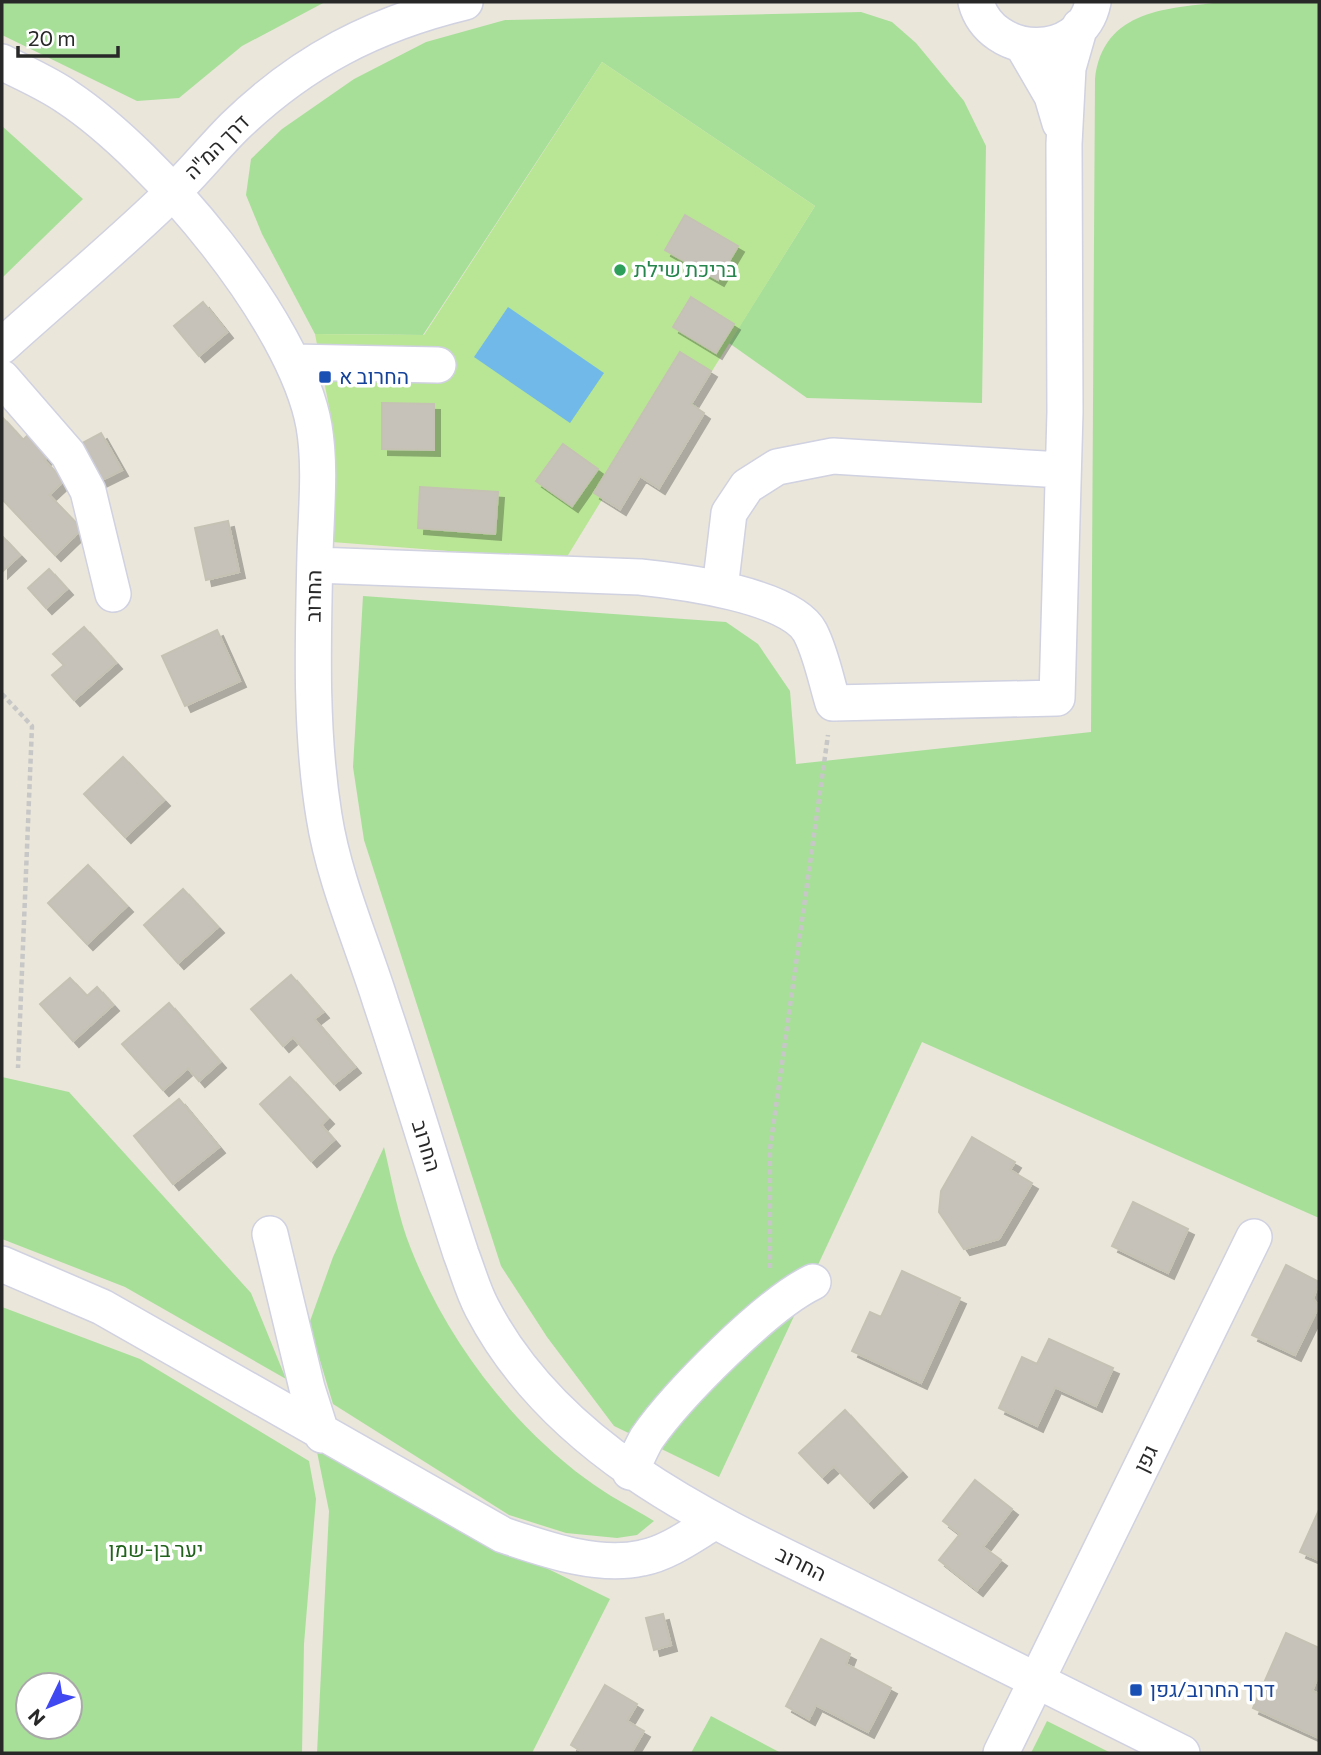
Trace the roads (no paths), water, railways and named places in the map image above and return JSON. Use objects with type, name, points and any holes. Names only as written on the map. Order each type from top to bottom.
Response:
[{"type":"street","name":"דרך המ\"ה","points":[[2,346],[172,193],[236,126],[299,72],[360,36],[415,14],[465,2]]},
{"type":"street","points":[[950,2],[982,13],[1003,37],[1023,46],[1044,46],[1064,40],[1093,10]]},
{"type":"street","points":[[315,565],[640,577],[720,589],[752,596],[786,613],[809,629],[833,703],[1057,698],[1061,470],[1065,412],[1063,144],[1068,68],[1093,10]]},
{"type":"street","points":[[1023,46],[1052,96],[1063,144]]},
{"type":"street","name":"החרוב","points":[[2,62],[76,104],[125,142],[172,193],[235,270],[301,376],[314,427],[315,565],[312,671],[315,753],[324,821],[341,884],[461,1254],[481,1307],[528,1375],[564,1415],[630,1472],[715,1522],[1182,1753]]},
{"type":"street","points":[[293,362],[438,365]]},
{"type":"street","points":[[2,378],[68,454],[88,491],[113,594]]},
{"type":"street","points":[[720,589],[729,513],[747,486],[777,467],[833,456],[1061,470]]},
{"type":"street","points":[[270,1234],[307,1388],[322,1435]]},
{"type":"street","name":"גפן","points":[[1001,1753],[1254,1237]]},
{"type":"street","points":[[2,1264],[102,1307],[322,1435],[503,1535],[548,1550],[608,1560],[642,1558],[678,1544],[715,1522]]},
{"type":"street","points":[[630,1472],[647,1438],[691,1388],[769,1312],[795,1291],[813,1282]]},
{"type":"water","points":[[508,307],[604,373],[570,423],[474,357]]},
{"type":"place","name":"בריכת שילת","points":[[620,270]]},
{"type":"place","name":"החרוב א","points":[[325,377]]},
{"type":"place","name":"דרך החרוב/גפן","points":[[1136,1690]]},
{"type":"park label","name":"יער בן-שמן","points":[[156,1550]]}]
